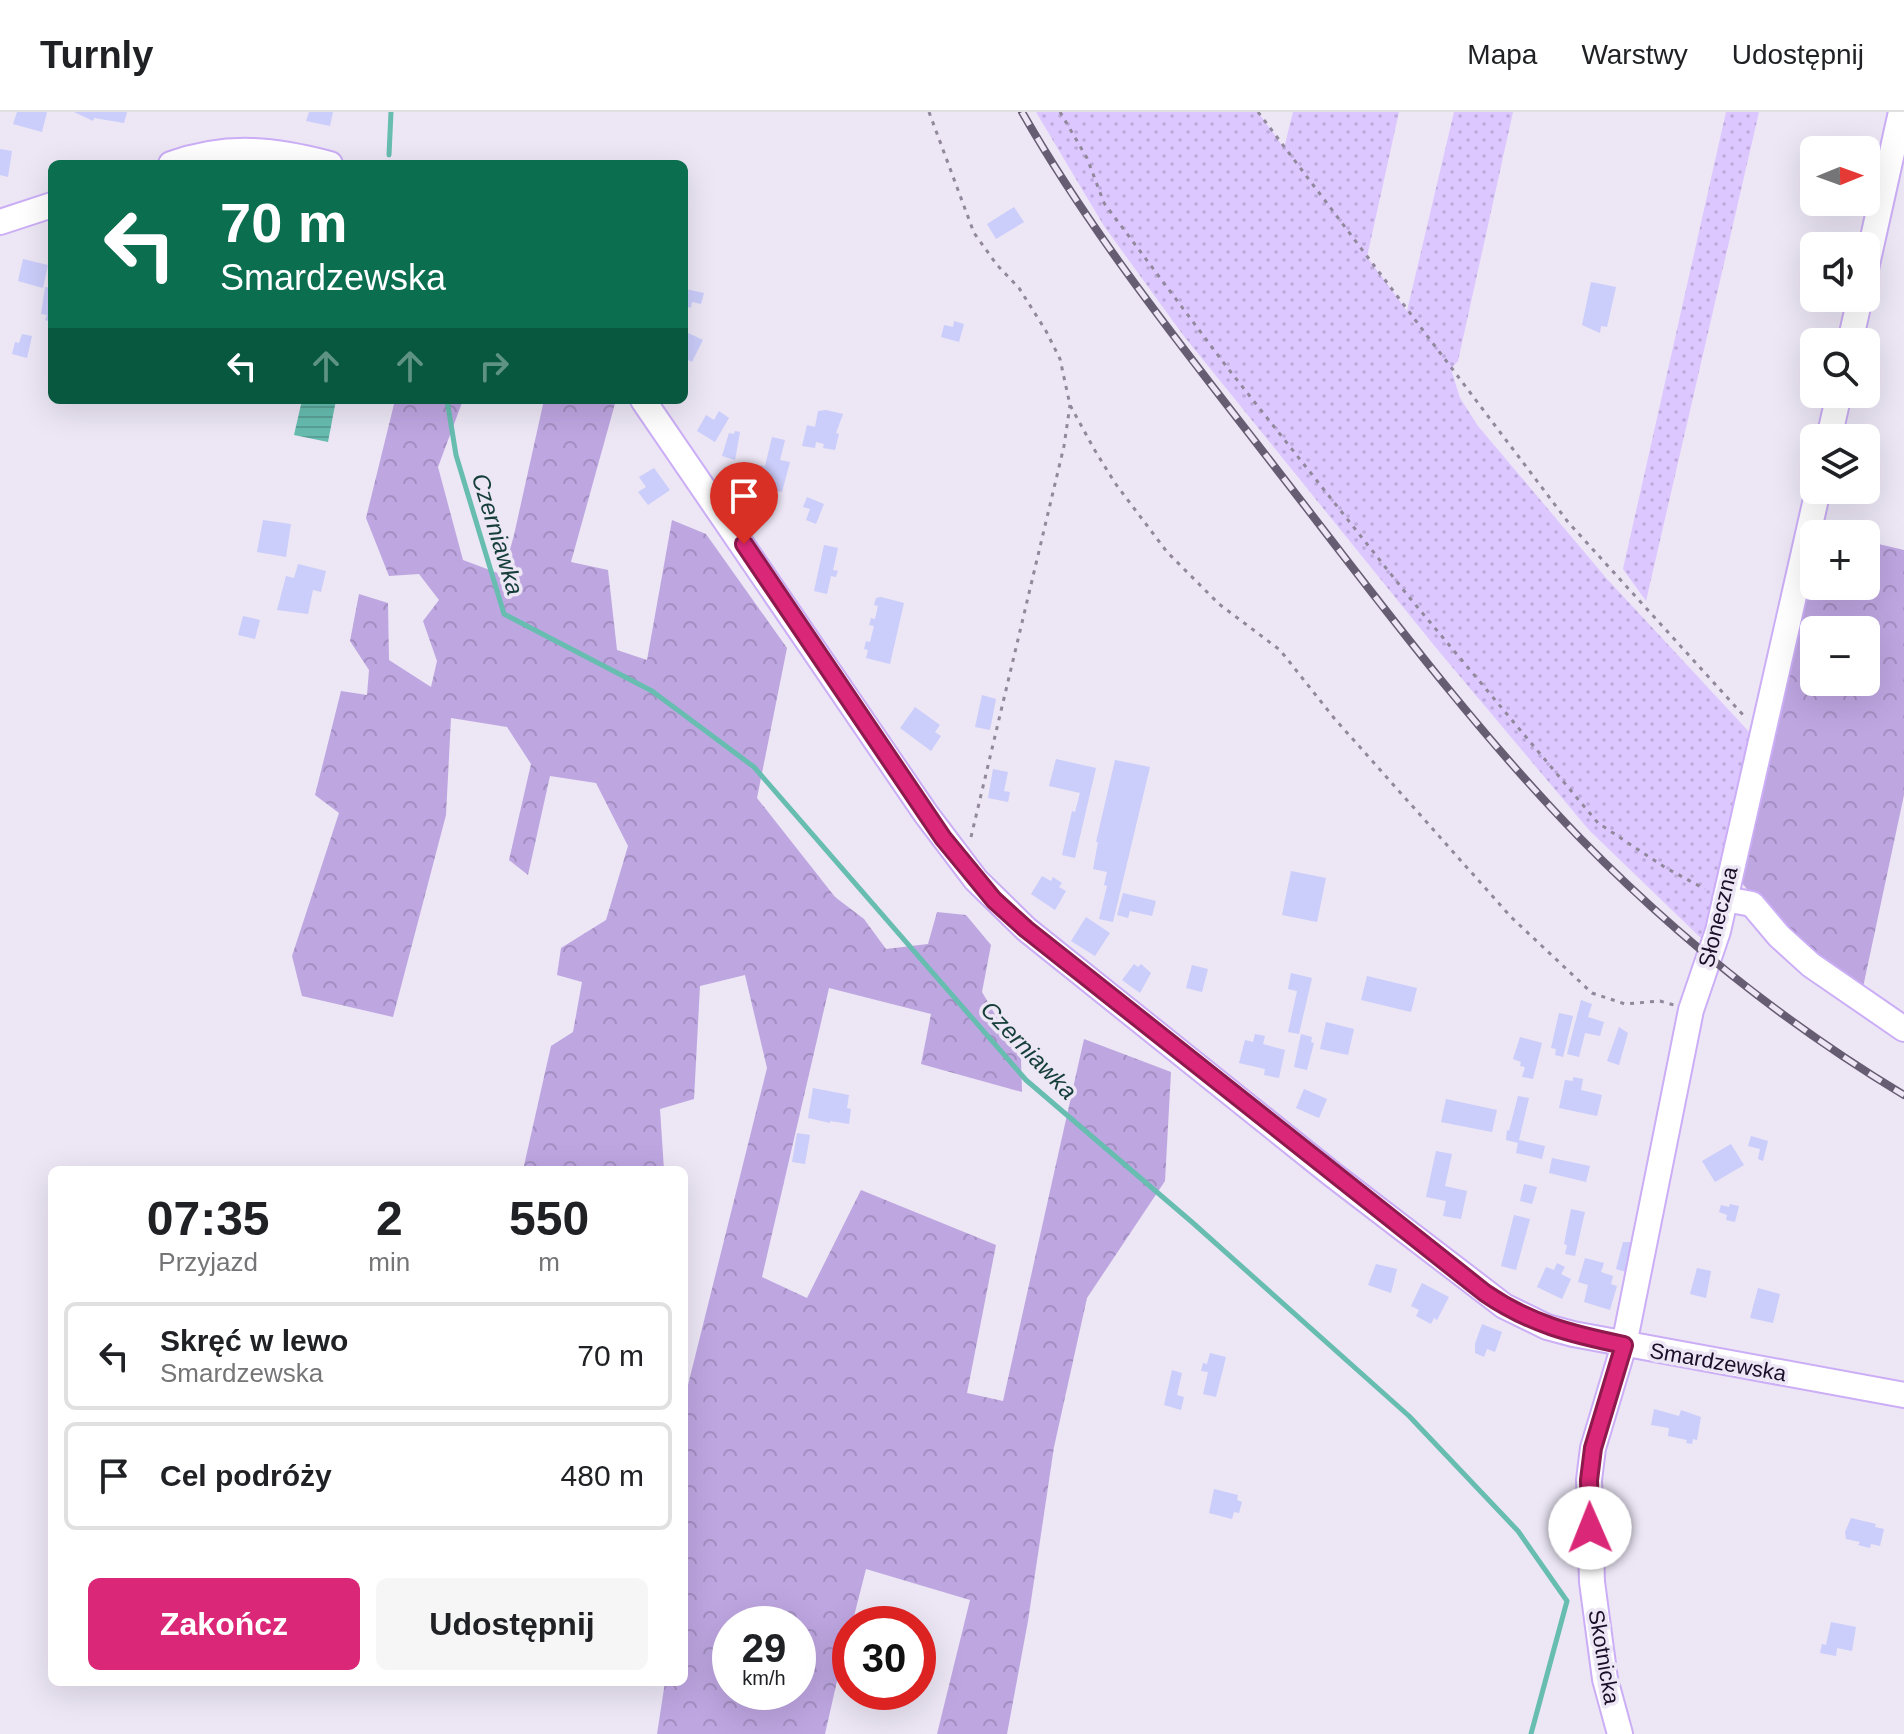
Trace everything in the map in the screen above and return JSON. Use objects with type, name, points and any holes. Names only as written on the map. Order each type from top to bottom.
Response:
[{"type":"street","points":[[1874,232],[1901,112]]},
{"type":"street","points":[[184,160],[214,151],[243,149],[307,160]]},
{"type":"street","points":[[0,222],[48,206]]},
{"type":"street","name":"Smardzewska","points":[[646,404],[926,814],[964,866],[994,900],[1026,929],[1485,1293],[1525,1318],[1547,1327],[1624,1345],[1904,1395]]},
{"type":"street","name":"Słoneczna","points":[[1624,1345],[1691,1010],[1718,931],[1815,504]]},
{"type":"street","points":[[1725,899],[1752,904],[1779,936],[1811,965],[1904,1029]]},
{"type":"street","name":"Skotnicka","points":[[1620,1734],[1605,1679],[1597,1632],[1589,1480],[1593,1448],[1624,1345]]},
{"type":"path","points":[[929,112],[974,233],[997,265],[1019,288],[1046,331],[1063,368],[1070,405],[1064,446],[964,866]]},
{"type":"path","points":[[1060,112],[1087,158],[1104,203],[1226,366],[1409,597],[1598,823],[1666,868],[1725,899]]},
{"type":"path","points":[[1258,112],[1568,522],[1754,726],[1765,729]]},
{"type":"path","points":[[1070,405],[1115,483],[1167,552],[1219,604],[1280,650],[1334,718],[1511,917],[1592,993],[1625,1004],[1660,1001],[1691,1010]]},
{"type":"shaded area","points":[[1036,112],[1258,112],[1284,148],[1293,112],[1399,112],[1367,257],[1407,311],[1454,112],[1513,112],[1458,361],[1451,369],[1460,398],[1478,426],[1607,579],[1752,735],[1705,942],[1589,830],[1437,649],[1183,335],[1104,226]]},
{"type":"shaded area","points":[[1726,112],[1759,112],[1646,601],[1623,569]]},
{"type":"shaded area","points":[[301,404],[335,404],[328,442],[294,435]]},
{"type":"green space","points":[[394,404],[462,404],[438,467],[463,560],[503,575],[543,404],[615,404],[571,562],[608,570],[617,650],[647,660],[672,520],[706,534],[787,648],[757,798],[835,897],[864,919],[886,949],[928,944],[937,912],[966,915],[991,945],[982,992],[1021,1059],[1022,1092],[921,1064],[931,1014],[829,988],[762,1277],[807,1298],[861,1190],[996,1245],[967,1393],[1003,1401],[1084,1039],[1171,1072],[1165,1181],[1087,1298],[1054,1447],[1028,1621],[1007,1734],[937,1734],[970,1600],[866,1569],[857,1606],[832,1606],[832,1703],[825,1734],[657,1734],[664,1686],[688,1686],[688,1385],[767,1068],[745,975],[700,986],[694,1099],[660,1109],[664,1166],[524,1166],[551,1046],[573,1032],[582,982],[557,975],[561,948],[606,920],[628,846],[596,783],[550,776],[528,875],[509,860],[531,764],[507,727],[451,718],[446,815],[393,1017],[302,996],[292,956],[339,813],[315,795],[341,691],[367,695],[369,670],[350,641],[359,594],[388,603],[389,660],[431,687],[437,661],[423,621],[439,600],[419,574],[389,576],[366,518]]},
{"type":"green space","points":[[1880,544],[1904,550],[1904,795],[1862,992],[1782,932],[1742,883],[1800,617],[1800,696],[1880,696],[1880,616],[1800,616],[1804,600],[1880,600]]},
{"type":"building","points":[[17,112],[47,112],[42,132],[13,124]]},
{"type":"building","points":[[74,112],[127,112],[124,123],[94,118],[93,121]]},
{"type":"building","points":[[309,112],[333,112],[330,126],[306,121]]},
{"type":"building","points":[[0,149],[12,151],[8,177],[0,175]]},
{"type":"building","points":[[1014,207],[1024,222],[996,239],[987,224]]},
{"type":"building","points":[[23,259],[48,265],[43,288],[18,281]]},
{"type":"building","points":[[1591,282],[1616,287],[1607,327],[1601,326],[1600,333],[1582,325]]},
{"type":"building","points":[[45,287],[48,287],[48,321],[45,320],[47,315],[41,314]]},
{"type":"building","points":[[688,289],[704,293],[701,304],[692,302],[691,308],[688,307]]},
{"type":"building","points":[[954,321],[964,324],[959,342],[941,337],[944,325],[953,327]]},
{"type":"building","points":[[688,333],[703,340],[692,362],[688,360]]},
{"type":"building","points":[[22,334],[32,336],[27,358],[12,354],[15,342],[19,343]]},
{"type":"building","points":[[719,411],[729,418],[715,442],[697,431],[706,415],[714,420]]},
{"type":"building","points":[[818,411],[843,414],[836,433],[839,434],[835,450],[823,448],[824,444],[816,442],[815,448],[802,446],[807,425],[815,427]]},
{"type":"building","points":[[735,431],[740,432],[735,460],[722,456],[729,433],[734,434]]},
{"type":"building","points":[[772,437],[785,440],[780,460],[790,462],[782,492],[749,486],[753,470],[758,471],[759,465],[765,466]]},
{"type":"building","points":[[654,468],[670,490],[648,505],[638,492],[646,487],[639,477]]},
{"type":"building","points":[[807,497],[824,504],[816,524],[806,520],[810,509],[803,507]]},
{"type":"building","points":[[263,520],[291,524],[286,557],[257,552]]},
{"type":"building","points":[[824,545],[838,548],[833,570],[838,571],[836,577],[831,576],[827,594],[814,591]]},
{"type":"building","points":[[298,564],[326,571],[321,592],[313,590],[308,614],[277,610],[286,576],[294,578]]},
{"type":"building","points":[[876,598],[904,603],[890,664],[866,658],[868,650],[864,649],[866,641],[870,642],[874,626],[869,625],[871,618],[875,619]]},
{"type":"building","points":[[243,616],[260,620],[255,639],[238,635]]},
{"type":"building","points":[[982,695],[996,699],[990,730],[975,727]]},
{"type":"building","points":[[915,707],[940,725],[935,732],[941,736],[931,751],[900,728]]},
{"type":"building","points":[[1056,759],[1096,768],[1075,858],[1062,855],[1072,811],[1075,812],[1080,793],[1049,786]]},
{"type":"building","points":[[1115,760],[1150,767],[1113,922],[1099,919],[1107,872],[1093,869],[1096,842]]},
{"type":"building","points":[[993,769],[1008,772],[1004,791],[1010,792],[1008,802],[988,798]]},
{"type":"building","points":[[1291,871],[1326,878],[1317,922],[1282,915]]},
{"type":"building","points":[[1042,876],[1051,881],[1053,877],[1062,883],[1059,887],[1066,891],[1055,910],[1031,894]]},
{"type":"building","points":[[1123,893],[1156,901],[1152,916],[1130,911],[1128,918],[1117,915]]},
{"type":"building","points":[[1086,917],[1110,933],[1095,956],[1071,941]]},
{"type":"building","points":[[1134,964],[1138,967],[1141,964],[1151,973],[1140,993],[1122,980]]},
{"type":"building","points":[[1192,965],[1208,969],[1202,992],[1186,988]]},
{"type":"building","points":[[1291,973],[1312,978],[1299,1034],[1288,1032],[1297,991],[1288,989]]},
{"type":"building","points":[[1367,976],[1417,988],[1411,1012],[1361,1000]]},
{"type":"building","points":[[1581,1000],[1592,1004],[1588,1017],[1604,1022],[1600,1036],[1585,1033],[1579,1057],[1567,1054]]},
{"type":"building","points":[[1559,1013],[1573,1016],[1563,1057],[1555,1055],[1556,1049],[1551,1048]]},
{"type":"building","points":[[1326,1022],[1354,1029],[1348,1055],[1320,1049]]},
{"type":"building","points":[[1619,1027],[1628,1033],[1619,1065],[1607,1061]]},
{"type":"building","points":[[1255,1034],[1265,1036],[1263,1044],[1285,1050],[1279,1078],[1264,1075],[1265,1069],[1239,1063],[1245,1040],[1253,1042]]},
{"type":"building","points":[[1301,1034],[1312,1037],[1311,1042],[1314,1043],[1307,1070],[1294,1067]]},
{"type":"building","points":[[1520,1037],[1542,1043],[1533,1079],[1522,1077],[1525,1067],[1513,1059]]},
{"type":"building","points":[[1573,1077],[1583,1079],[1581,1090],[1602,1095],[1597,1116],[1559,1108],[1565,1080],[1573,1081]]},
{"type":"building","points":[[813,1088],[849,1095],[849,1124],[808,1118]]},
{"type":"building","points":[[1304,1089],[1327,1099],[1319,1118],[1296,1108]]},
{"type":"building","points":[[1518,1096],[1529,1098],[1519,1140],[1545,1146],[1542,1159],[1516,1153],[1518,1143],[1506,1140]]},
{"type":"building","points":[[1446,1099],[1497,1110],[1492,1132],[1441,1122]]},
{"type":"building","points":[[797,1133],[810,1135],[805,1164],[792,1162]]},
{"type":"building","points":[[1751,1136],[1768,1141],[1763,1161],[1758,1159],[1760,1149],[1748,1146]]},
{"type":"building","points":[[1731,1144],[1744,1165],[1715,1182],[1702,1161]]},
{"type":"building","points":[[1436,1151],[1452,1154],[1445,1186],[1467,1191],[1461,1219],[1443,1216],[1446,1201],[1426,1197]]},
{"type":"building","points":[[1552,1158],[1590,1166],[1586,1182],[1549,1173]]},
{"type":"building","points":[[1524,1184],[1537,1187],[1532,1204],[1520,1201]]},
{"type":"building","points":[[1730,1204],[1739,1206],[1735,1222],[1726,1220],[1727,1215],[1719,1212],[1721,1205],[1729,1207]]},
{"type":"building","points":[[1571,1209],[1585,1212],[1575,1256],[1565,1254],[1567,1245],[1564,1244]]},
{"type":"building","points":[[1514,1215],[1530,1219],[1516,1270],[1501,1266]]},
{"type":"building","points":[[1623,1242],[1637,1242],[1629,1273],[1616,1269]]},
{"type":"building","points":[[1585,1258],[1604,1263],[1601,1272],[1613,1276],[1611,1284],[1617,1286],[1610,1310],[1584,1302],[1588,1285],[1578,1282]]},
{"type":"building","points":[[1557,1263],[1565,1267],[1561,1274],[1571,1279],[1562,1299],[1537,1287],[1546,1267],[1554,1270]]},
{"type":"building","points":[[1376,1264],[1397,1269],[1391,1293],[1368,1285]]},
{"type":"building","points":[[1697,1268],[1711,1271],[1706,1298],[1690,1294]]},
{"type":"building","points":[[1422,1283],[1449,1297],[1437,1320],[1434,1318],[1431,1324],[1416,1316],[1419,1310],[1411,1306]]},
{"type":"building","points":[[1758,1288],[1780,1294],[1773,1323],[1750,1318]]},
{"type":"building","points":[[1482,1324],[1502,1332],[1495,1352],[1487,1349],[1484,1357],[1475,1353]]},
{"type":"building","points":[[1210,1353],[1226,1357],[1216,1397],[1203,1394],[1208,1372],[1201,1371]]},
{"type":"building","points":[[1172,1370],[1182,1373],[1177,1395],[1184,1397],[1181,1410],[1164,1405]]},
{"type":"building","points":[[1654,1409],[1679,1416],[1681,1410],[1701,1417],[1697,1440],[1693,1439],[1692,1444],[1686,1443],[1687,1440],[1668,1436],[1669,1428],[1651,1425]]},
{"type":"building","points":[[1214,1489],[1238,1495],[1237,1500],[1242,1502],[1239,1513],[1234,1512],[1232,1519],[1209,1513]]},
{"type":"building","points":[[1851,1518],[1884,1529],[1880,1546],[1871,1544],[1870,1548],[1846,1539],[1845,1532]]},
{"type":"building","points":[[1831,1622],[1856,1627],[1852,1651],[1837,1648],[1836,1656],[1820,1653],[1822,1644],[1826,1645]]},
{"type":"waterway","name":"Czerniawka","points":[[389,155],[391,112]]},
{"type":"waterway","name":"Czerniawka","points":[[448,404],[456,455],[504,614],[652,691],[754,767],[1026,1080],[1193,1223],[1409,1416],[1518,1531],[1567,1601],[1531,1734]]},
{"type":"railway","points":[[1022,112],[1080,206],[1177,340],[1424,659],[1539,795],[1655,910],[1734,977],[1817,1039],[1904,1095]]},
{"type":"route","points":[[744,544],[926,814],[964,866],[994,900],[1061,958],[1485,1293],[1525,1318],[1547,1327],[1624,1345],[1593,1448],[1589,1480],[1590,1528]]}]
